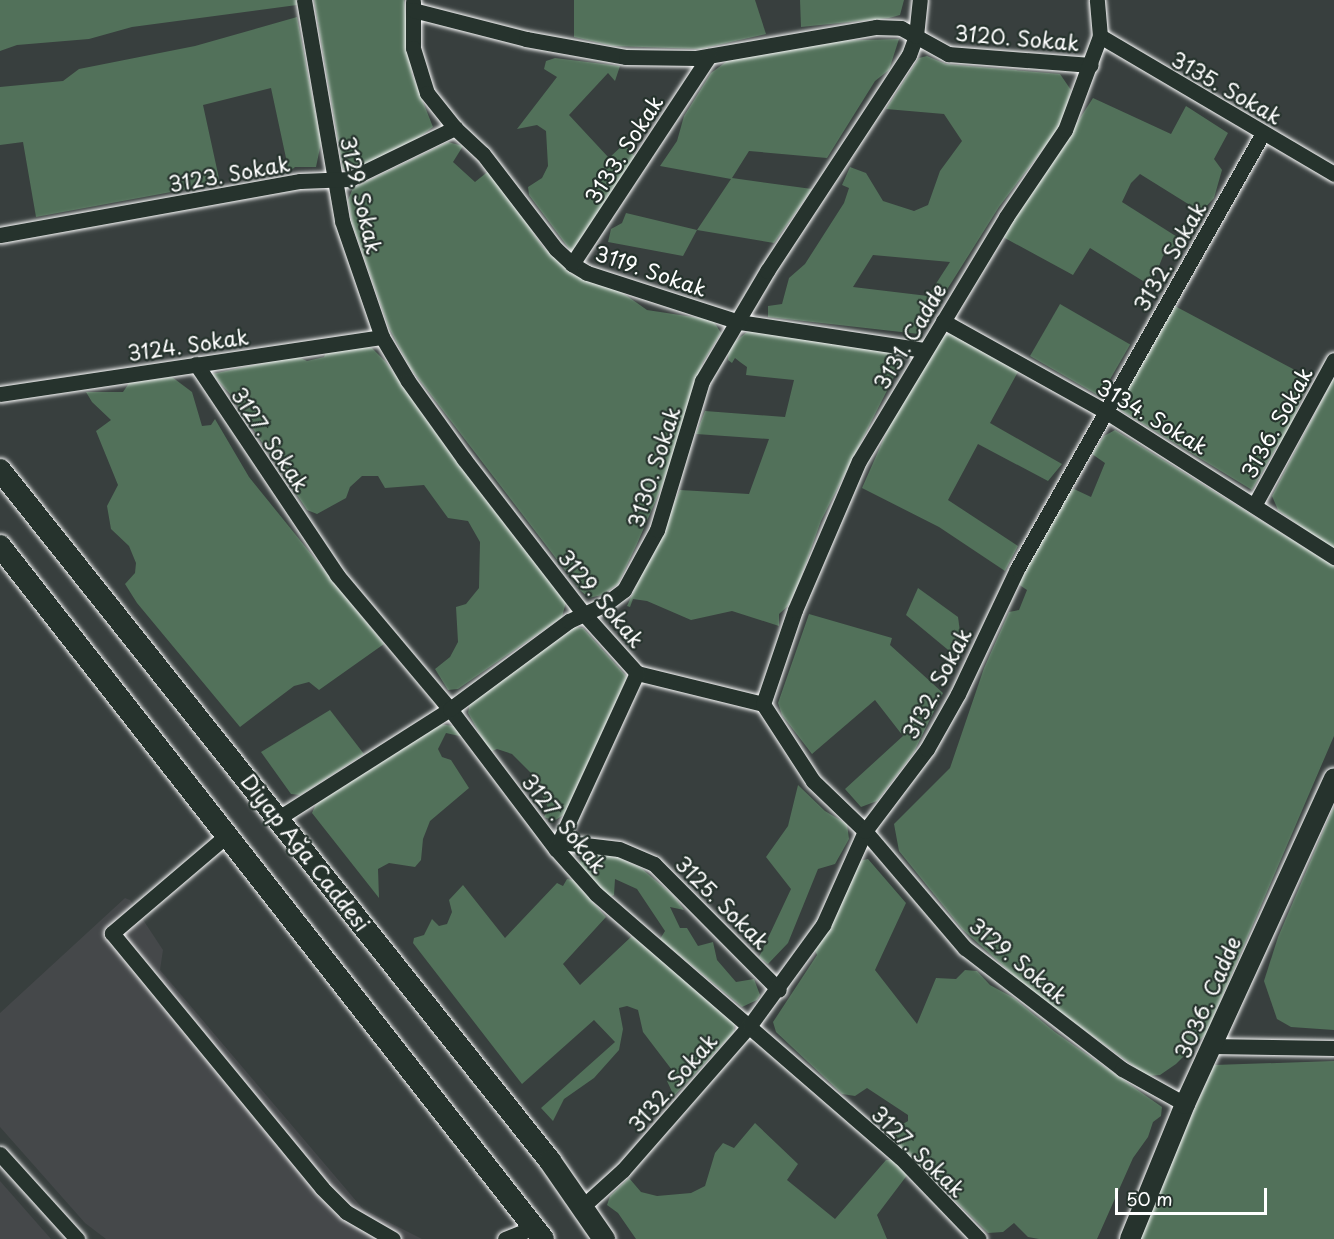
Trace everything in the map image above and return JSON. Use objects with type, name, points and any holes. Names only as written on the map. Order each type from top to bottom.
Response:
[{"type":"main road","name":"Diyap Ağa Caddesi","points":[[0,470],[279,817],[582,1207],[604,1239]]},
{"type":"main road","points":[[0,546],[538,1233]]},
{"type":"street","name":"3129. Sokak","points":[[304,0],[342,221],[382,337],[408,381],[464,459],[584,614],[638,673],[763,704],[813,781],[865,831],[965,948],[1122,1069],[1185,1104]]},
{"type":"street","name":"3130. Sokak","points":[[279,817],[450,709],[569,621],[624,590],[657,530],[702,381],[720,346],[739,322],[767,271],[909,55],[916,36],[920,0]]},
{"type":"street","name":"3131. Cadde","points":[[763,704],[795,610],[859,461],[943,321],[1065,130],[1100,36],[1097,0]]},
{"type":"street","name":"3120. Sokak","points":[[413,5],[526,39],[626,57],[666,60],[709,56],[876,27],[901,28],[948,54],[1091,65]]},
{"type":"street","name":"3119. Sokak","points":[[413,5],[413,48],[419,78],[437,108],[483,154],[556,249],[572,264],[587,273],[739,322],[926,350]]},
{"type":"street","name":"3135. Sokak","points":[[1100,36],[1334,174]]},
{"type":"street","name":"3133. Sokak","points":[[572,264],[709,56]]},
{"type":"street","name":"3123. Sokak","points":[[0,235],[300,181],[334,182],[365,174],[455,128]]},
{"type":"street","name":"3132. Sokak","points":[[582,1207],[622,1170],[750,1025],[779,990],[823,925],[865,831],[900,788],[942,721],[1017,569],[1263,133]]},
{"type":"street","name":"3134. Sokak","points":[[943,321],[1105,411],[1255,504],[1334,557]]},
{"type":"street","name":"3124. Sokak","points":[[0,394],[382,337]]},
{"type":"street","name":"3136. Sokak","points":[[1255,504],[1334,360]]},
{"type":"street","name":"3127. Sokak","points":[[196,364],[337,575],[450,709],[606,904],[750,1025],[901,1158],[979,1239]]},
{"type":"street","points":[[558,845],[638,673]]},
{"type":"street","name":"3036. Cadde","points":[[1130,1239],[1185,1104],[1334,778]]},
{"type":"street","points":[[226,836],[112,933],[321,1188],[346,1212],[393,1239]]},
{"type":"street","name":"3125. Sokak","points":[[558,845],[619,849],[654,864],[779,990]]},
{"type":"street","points":[[1211,1046],[1334,1048]]},
{"type":"street","points":[[0,1154],[77,1239]]},
{"type":"street","points":[[505,1239],[538,1233]]},
{"type":"shaded area","points":[[125,898],[130,900],[163,950],[160,970],[363,1209],[422,1239],[106,1239],[85,1223],[0,1127],[0,1013]]},
{"type":"shaded area","points":[[0,1181],[51,1239],[0,1239]]},
{"type":"green space","points":[[0,0],[296,0],[297,5],[132,27],[89,39],[17,45],[0,51]]},
{"type":"green space","points":[[314,0],[404,0],[412,74],[433,127],[418,138],[355,169],[343,169]]},
{"type":"green space","points":[[574,0],[755,0],[766,34],[700,49],[613,46],[574,37]]},
{"type":"green space","points":[[800,0],[904,0],[900,15],[889,18],[801,27]]},
{"type":"green space","points":[[297,17],[321,143],[316,167],[295,167],[289,172],[271,88],[203,105],[220,183],[36,217],[23,142],[0,145],[0,87],[63,81],[79,69],[195,46]]},
{"type":"green space","points":[[899,39],[889,70],[875,81],[827,158],[749,151],[732,178],[812,189],[774,243],[697,230],[731,179],[660,166],[677,141],[684,116],[711,73],[727,61],[828,41]]},
{"type":"green space","points":[[927,56],[946,64],[1060,74],[1071,90],[1062,124],[999,207],[919,334],[768,317],[768,306],[782,304],[789,278],[805,264],[844,203],[849,188],[842,185],[850,167],[866,173],[883,201],[914,211],[928,205],[940,171],[962,141],[944,114],[886,109],[919,58]],"holes":[[[873,255],[950,262],[928,296],[853,287]]]},
{"type":"green space","points":[[555,58],[620,66],[615,81],[608,73],[569,115],[609,158],[624,144],[636,158],[574,250],[570,250],[529,195],[528,187],[542,178],[548,166],[546,131],[537,125],[517,129],[557,77],[544,69],[546,61]]},
{"type":"green space","points":[[1093,98],[1171,134],[1186,106],[1228,133],[1214,159],[1222,170],[1214,198],[1201,212],[1140,174],[1131,183],[1122,202],[1182,240],[1163,256],[1151,286],[1090,248],[1073,275],[1003,237]]},
{"type":"green space","points":[[448,142],[463,146],[453,162],[475,182],[491,169],[542,246],[572,274],[620,291],[647,310],[713,320],[721,333],[703,362],[663,484],[637,544],[618,584],[602,595],[589,598],[581,591],[411,369],[389,328],[352,223],[348,200],[353,188]]},
{"type":"green space","points":[[626,213],[697,230],[683,256],[608,242],[611,229],[622,223]]},
{"type":"green space","points":[[1060,304],[1130,344],[1100,396],[1030,356]]},
{"type":"green space","points":[[1173,305],[1310,378],[1283,444],[1277,446],[1252,490],[1122,411],[1120,400]]},
{"type":"green space","points":[[748,331],[887,352],[895,354],[900,365],[821,521],[799,583],[789,605],[779,614],[779,626],[732,611],[691,620],[647,601],[633,599],[630,607],[627,606],[680,490],[749,494],[769,439],[696,434],[705,411],[785,417],[794,380],[746,375],[747,367],[735,358],[732,363],[728,360],[729,347]]},
{"type":"green space","points":[[944,334],[957,334],[1019,370],[990,423],[1062,464],[1048,481],[978,444],[948,500],[1018,546],[1005,571],[939,527],[862,488],[892,420]]},
{"type":"green space","points":[[357,347],[372,348],[385,361],[566,602],[562,617],[458,689],[448,690],[435,669],[450,657],[458,642],[456,607],[466,604],[479,588],[480,542],[468,521],[448,518],[424,485],[385,488],[378,476],[362,476],[350,487],[346,498],[317,514],[307,510],[230,394],[212,374],[296,356],[307,361],[324,357],[326,352]]},
{"type":"green space","points":[[172,377],[192,392],[202,426],[211,425],[215,419],[249,477],[384,644],[319,690],[309,682],[294,686],[240,727],[137,603],[125,584],[135,573],[136,563],[129,546],[111,529],[107,506],[118,485],[96,431],[111,420],[92,402],[86,392],[123,392],[129,383]]},
{"type":"green space","points":[[1334,377],[1334,550],[1278,510],[1272,496]]},
{"type":"green space","points":[[1115,430],[1334,566],[1334,736],[1206,1034],[1176,1064],[1160,1075],[1147,1076],[1028,988],[962,929],[899,851],[894,824],[950,768],[984,668],[1009,612],[1019,610],[1027,590],[1018,584],[1068,492],[1074,489],[1091,497],[1105,463],[1092,454],[1104,436]]},
{"type":"green space","points":[[918,588],[958,617],[961,639],[953,654],[906,615]]},
{"type":"green space","points":[[809,614],[892,638],[890,645],[943,693],[914,752],[877,801],[861,807],[845,789],[903,736],[875,700],[812,754],[782,715],[778,703]]},
{"type":"green space","points":[[575,627],[583,628],[627,677],[568,812],[554,821],[544,817],[548,808],[533,775],[512,754],[497,749],[490,752],[468,713],[470,703]]},
{"type":"green space","points":[[330,710],[364,754],[300,795],[291,794],[261,752]]},
{"type":"green space","points":[[439,724],[454,726],[464,737],[446,733],[438,749],[442,757],[451,760],[469,788],[430,821],[423,839],[421,860],[415,867],[389,863],[378,869],[379,898],[312,813],[316,804]]},
{"type":"green space","points":[[798,785],[825,811],[847,824],[849,839],[835,864],[818,869],[788,943],[768,964],[759,957],[791,889],[766,857],[788,826]]},
{"type":"green space","points":[[1334,806],[1334,1030],[1291,1027],[1277,1019],[1264,981],[1278,937]]},
{"type":"green space","points":[[582,854],[617,857],[641,868],[674,896],[684,910],[670,907],[680,928],[687,928],[698,946],[713,942],[717,960],[736,982],[754,979],[760,995],[757,1000],[742,1007],[660,939],[665,931],[637,889],[615,879],[614,895],[610,897],[593,884],[580,864]]},
{"type":"green space","points":[[868,859],[906,903],[875,970],[917,1024],[936,978],[956,979],[965,970],[977,971],[990,985],[1014,998],[1055,1032],[1162,1107],[1161,1116],[1153,1122],[1148,1137],[1133,1158],[1097,1239],[1028,1237],[1014,1223],[1003,1232],[988,1233],[893,1140],[891,1131],[908,1121],[908,1115],[867,1088],[855,1096],[842,1094],[776,1032],[773,1022],[817,955],[814,948],[859,861]]},
{"type":"green space","points":[[567,879],[573,880],[606,917],[563,964],[580,985],[632,936],[735,1022],[734,1032],[674,1096],[667,1081],[675,1074],[643,1032],[638,1010],[627,1006],[619,1008],[623,1029],[619,1050],[594,1078],[564,1099],[553,1121],[541,1108],[615,1042],[594,1020],[522,1084],[413,943],[414,938],[424,935],[432,919],[439,926],[447,924],[452,912],[449,900],[463,885],[505,938],[557,883],[563,886]]},
{"type":"green space","points":[[1334,1061],[1334,1239],[1137,1239],[1214,1065]]},
{"type":"green space","points":[[755,1123],[798,1164],[787,1180],[835,1219],[886,1160],[894,1160],[908,1174],[877,1215],[887,1239],[636,1239],[618,1213],[607,1205],[610,1196],[629,1178],[641,1192],[657,1196],[691,1193],[705,1186],[715,1153],[723,1143],[734,1148]]}]
